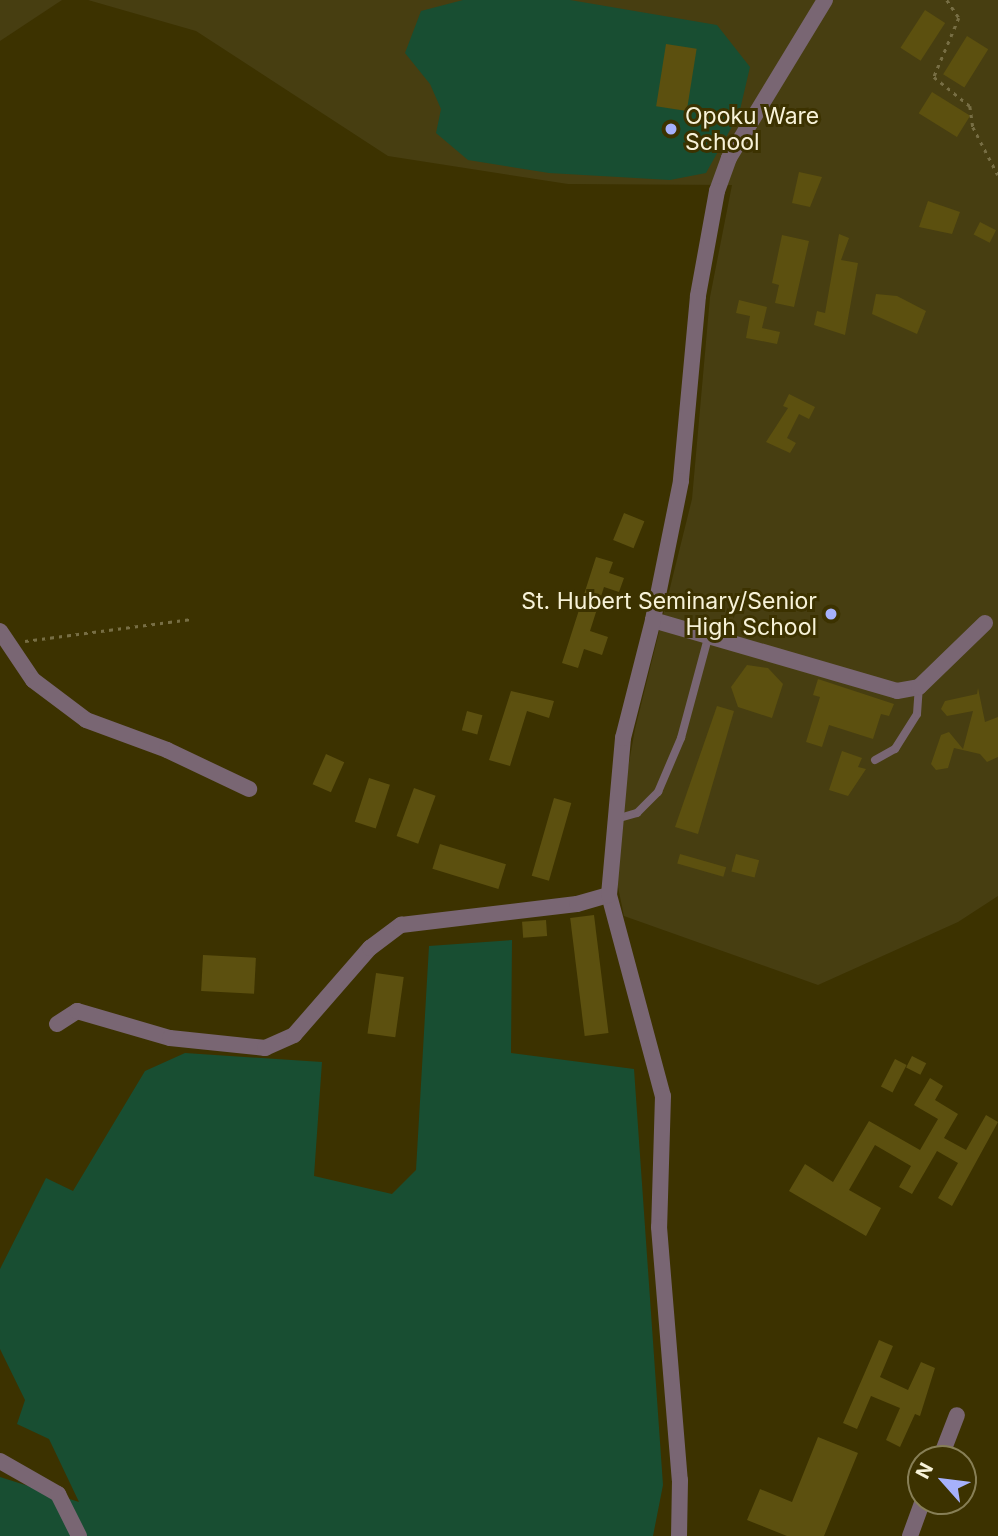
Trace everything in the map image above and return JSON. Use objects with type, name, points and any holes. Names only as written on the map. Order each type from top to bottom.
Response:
[{"type":"street","points":[[679,1536],[680,1480],[659,1227],[663,1096],[608,895],[623,738],[653,620],[681,481],[698,296],[717,191],[729,158],[825,0]]},
{"type":"street","points":[[653,620],[897,691],[919,687],[985,623]]},
{"type":"street","points":[[6,637],[33,680],[86,720],[167,750],[249,789]]},
{"type":"street","points":[[57,1024],[77,1011],[170,1038],[265,1048],[294,1035],[376,941],[401,925],[577,904],[608,895]]},
{"type":"street","points":[[945,1445],[957,1415]]},
{"type":"street","points":[[0,1461],[58,1494],[79,1536]]},
{"type":"street","points":[[910,1536],[918,1515]]},
{"type":"lane","points":[[616,819],[637,813],[658,792],[681,738],[708,638]]},
{"type":"lane","points":[[874,760],[895,749],[917,714],[919,687]]},
{"type":"path","points":[[947,0],[959,18],[934,77],[970,106],[973,127],[998,175]]},
{"type":"path","points":[[6,637],[192,619]]},
{"type":"shaded area","points":[[0,0],[62,0],[0,41]]},
{"type":"shaded area","name":"St. Hubert Seminary/Senior High School","points":[[88,0],[998,0],[998,896],[958,922],[818,985],[624,916],[612,858],[635,729],[692,499],[710,297],[732,185],[568,184],[388,156],[196,31]]},
{"type":"green space","points":[[463,0],[570,0],[717,25],[750,67],[739,114],[706,173],[670,180],[549,173],[468,160],[436,133],[441,109],[430,84],[405,53],[421,11]]},
{"type":"green space","points":[[512,940],[511,1053],[634,1069],[663,1485],[653,1536],[0,1536],[0,1477],[79,1502],[49,1439],[17,1424],[25,1400],[0,1349],[0,1269],[46,1178],[73,1191],[145,1071],[185,1053],[322,1062],[314,1176],[392,1194],[416,1170],[429,946]]},
{"type":"building","points":[[925,10],[945,23],[921,61],[900,48]]},
{"type":"building","points":[[967,36],[988,49],[964,87],[943,74]]},
{"type":"building","points":[[666,44],[697,49],[687,111],[656,106]]},
{"type":"building","points":[[932,92],[970,116],[957,137],[919,113]]},
{"type":"building","points":[[799,172],[822,177],[810,207],[792,203]]},
{"type":"building","points":[[928,201],[960,212],[952,234],[919,227]]},
{"type":"building","points":[[980,222],[996,230],[990,243],[974,234]]},
{"type":"building","points":[[839,234],[849,238],[841,260],[858,263],[845,335],[814,325],[817,311],[825,313]]},
{"type":"building","points":[[782,235],[809,241],[794,307],[775,303],[779,285],[772,283]]},
{"type":"building","points":[[876,294],[897,296],[926,311],[917,334],[872,314]]},
{"type":"building","points":[[739,300],[767,307],[762,328],[780,332],[777,344],[746,338],[750,316],[736,313]]},
{"type":"building","points":[[789,394],[815,407],[809,419],[799,414],[787,438],[796,443],[790,453],[766,442],[788,408],[783,406]]},
{"type":"building","points":[[624,513],[644,521],[634,548],[613,540]]},
{"type":"building","points":[[596,557],[613,562],[609,573],[624,578],[619,592],[604,587],[590,631],[608,637],[602,655],[584,649],[578,668],[562,663]]},
{"type":"building","points":[[747,665],[768,668],[783,684],[772,718],[738,707],[731,687]]},
{"type":"building","points":[[818,679],[894,704],[889,716],[881,714],[873,739],[829,725],[822,747],[806,742],[820,697],[813,695]]},
{"type":"building","points":[[978,688],[985,722],[998,717],[998,757],[987,762],[980,754],[954,748],[948,768],[936,770],[931,764],[941,735],[949,732],[963,749],[973,711],[947,716],[941,709],[945,701],[977,694]]},
{"type":"building","points":[[511,691],[554,701],[549,718],[527,711],[510,766],[489,760]]},
{"type":"building","points":[[717,706],[734,711],[698,834],[675,827]]},
{"type":"building","points":[[467,711],[482,715],[477,734],[462,730]]},
{"type":"building","points":[[842,751],[862,758],[858,767],[866,769],[848,796],[829,790]]},
{"type":"building","points":[[326,754],[344,762],[331,792],[313,784]]},
{"type":"building","points":[[369,778],[390,785],[376,829],[355,822]]},
{"type":"building","points":[[414,788],[436,796],[418,844],[397,836]]},
{"type":"building","points":[[554,798],[571,803],[549,881],[532,876]]},
{"type":"building","points":[[440,844],[506,864],[498,889],[432,869]]},
{"type":"building","points":[[680,854],[726,867],[723,877],[677,864]]},
{"type":"building","points":[[736,854],[759,860],[755,878],[731,871]]},
{"type":"building","points":[[594,915],[609,1033],[585,1036],[570,918]]},
{"type":"building","points":[[546,920],[547,936],[523,938],[522,922]]},
{"type":"building","points":[[203,955],[256,958],[254,994],[201,991]]},
{"type":"building","points":[[376,973],[404,977],[395,1037],[368,1033]]},
{"type":"building","points":[[912,1056],[926,1063],[920,1075],[906,1068]]},
{"type":"building","points":[[895,1059],[907,1065],[893,1093],[881,1087]]},
{"type":"building","points":[[930,1078],[943,1086],[935,1100],[958,1114],[944,1138],[966,1150],[986,1115],[998,1122],[952,1206],[938,1198],[958,1163],[937,1151],[912,1194],[899,1187],[911,1166],[875,1145],[849,1190],[881,1208],[866,1236],[789,1191],[805,1164],[833,1182],[869,1121],[920,1150],[938,1119],[914,1105]]},
{"type":"building","points":[[879,1340],[893,1346],[880,1377],[908,1390],[921,1362],[935,1368],[920,1416],[915,1414],[900,1447],[886,1440],[900,1408],[871,1396],[857,1429],[843,1423]]},
{"type":"building","points":[[818,1437],[858,1453],[824,1536],[787,1536],[747,1520],[760,1489],[792,1502]]},
{"type":"place","name":"Opoku Ware School","points":[[671,129]]},
{"type":"place","name":"St. Hubert Seminary/Senior High School","points":[[831,614]]}]
